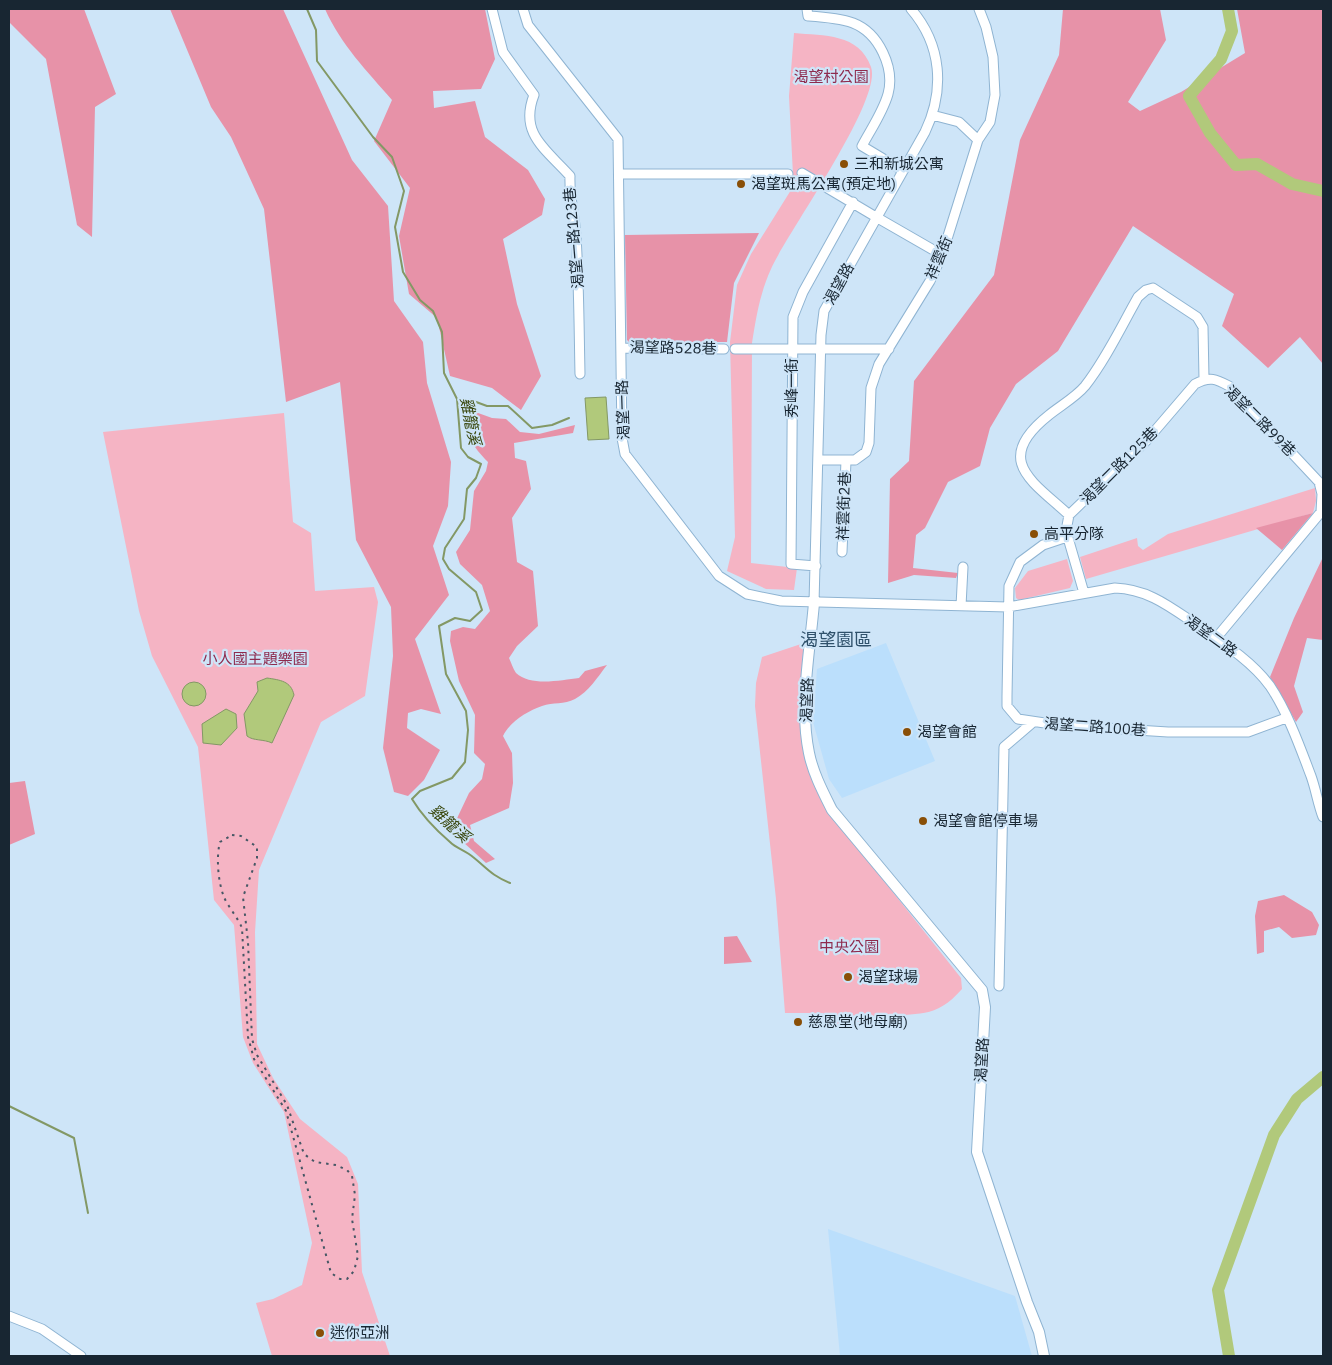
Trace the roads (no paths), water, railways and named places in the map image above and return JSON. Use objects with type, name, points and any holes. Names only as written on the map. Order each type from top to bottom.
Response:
[{"type":"street","name":"渴望一路123巷","points":[[492,9],[503,52],[534,95],[529,108],[529,123],[534,135],[570,176],[569,191],[576,227],[579,281],[580,374]]},
{"type":"street","name":"渴望一路","points":[[523,9],[528,26],[620,135],[622,348],[627,447],[625,454],[683,526],[719,576],[747,594],[781,601],[1008,607]]},
{"type":"street","points":[[808,9],[808,16],[836,18],[855,24],[875,40],[887,59],[890,78],[888,94],[862,146],[902,170]]},
{"type":"street","name":"渴望路","points":[[912,9],[931,41],[935,52],[938,80],[936,103],[932,115],[824,311],[820,350],[816,566],[806,708],[809,754],[819,785],[832,810],[982,990],[984,1008],[977,1152],[1027,1302],[1040,1332],[1044,1356]]},
{"type":"street","name":"祥雲街","points":[[846,461],[855,460],[866,452],[869,443],[871,388],[879,364],[930,281],[942,255],[978,140],[990,122],[995,95],[993,57],[986,27],[979,9]]},
{"type":"street","points":[[932,115],[959,122],[978,140]]},
{"type":"street","points":[[619,174],[783,172]]},
{"type":"street","points":[[802,173],[942,255]]},
{"type":"street","name":"秀峰一街","points":[[816,566],[791,564],[793,317],[803,292],[853,202]]},
{"type":"street","points":[[1069,515],[1025,474],[1020,459],[1021,451],[1025,440],[1033,428],[1084,388],[1138,297],[1146,290],[1153,288],[1197,317],[1202,327],[1204,379]]},
{"type":"street","name":"渴望路528巷","points":[[622,348],[724,349]]},
{"type":"street","name":"渴望路528巷","points":[[735,349],[889,349]]},
{"type":"street","name":"渴望二路99巷","points":[[1204,379],[1213,378],[1229,386],[1319,482],[1322,494],[1321,512],[1217,637]]},
{"type":"street","name":"渴望二路125巷","points":[[1084,593],[1067,537],[1066,522],[1069,515],[1147,440],[1195,384],[1204,379]]},
{"type":"street","points":[[818,460],[846,461]]},
{"type":"street","name":"祥雲街2巷","points":[[842,552],[846,461]]},
{"type":"street","points":[[652,489],[662,489]]},
{"type":"street","name":"渴望二路100巷","points":[[1067,537],[1043,545],[1020,562],[1008,586],[1008,706],[1018,719],[1032,722],[1168,732],[1248,732],[1286,718]]},
{"type":"street","points":[[961,606],[963,567]]},
{"type":"street","name":"渴望二路","points":[[1008,607],[1115,588],[1129,588],[1150,594],[1217,637],[1269,686],[1286,718],[1311,775],[1323,816]]},
{"type":"street","points":[[998,986],[1004,747],[1032,722]]},
{"type":"street","points":[[9,1316],[42,1329],[81,1356]]},
{"type":"waterway","name":"雞籠溪","points":[[307,9],[316,30],[317,61],[373,137],[392,157],[404,191],[395,227],[403,272],[420,300],[433,311],[442,332],[444,373],[457,399],[461,448],[468,457],[481,464],[476,478],[467,489],[464,519],[445,548],[443,559],[449,569],[476,592],[482,610],[470,621],[455,618],[439,626],[446,674],[466,711],[468,730],[465,762],[452,778],[420,791],[412,799],[429,822],[452,844],[510,883]]},
{"type":"waterway","points":[[1228,9],[1232,31],[1221,59],[1189,96],[1210,133],[1236,165],[1257,164],[1292,184],[1323,191]]},
{"type":"waterway","points":[[458,399],[468,399],[487,406],[508,406],[532,428],[552,425],[569,418]]},
{"type":"waterway","points":[[1229,1356],[1218,1290],[1274,1135],[1297,1099],[1323,1077]]},
{"type":"waterway","points":[[9,1106],[74,1138],[88,1213]]},
{"type":"railway","points":[[232,835],[241,836],[257,847],[257,858],[243,897],[248,942],[252,1039],[257,1055],[287,1105],[304,1154],[315,1162],[336,1165],[347,1170],[352,1176],[355,1195],[352,1219],[358,1256],[354,1271],[347,1279],[340,1279],[331,1273],[286,1111],[254,1059],[248,1037],[242,928],[224,897],[218,870],[220,842],[232,835]]},
{"type":"place","name":"三和新城公寓","points":[[844,164]]},
{"type":"place","name":"渴望斑馬公寓(預定地)","points":[[741,184]]},
{"type":"place","name":"高平分隊","points":[[1034,534]]},
{"type":"place","name":"渴望會館","points":[[907,732]]},
{"type":"place","name":"渴望會館停車場","points":[[923,821]]},
{"type":"place","name":"渴望球場","points":[[848,977]]},
{"type":"place","name":"慈恩堂(地母廟)","points":[[798,1022]]},
{"type":"place","name":"迷你亞洲","points":[[320,1333]]},
{"type":"district","name":"渴望園區","points":[[836,640]]},
{"type":"park label","name":"渴望村公園","points":[[831,77]]},
{"type":"park label","name":"小人國主題樂園","points":[[255,659]]},
{"type":"park label","name":"中央公園","points":[[849,947]]}]
